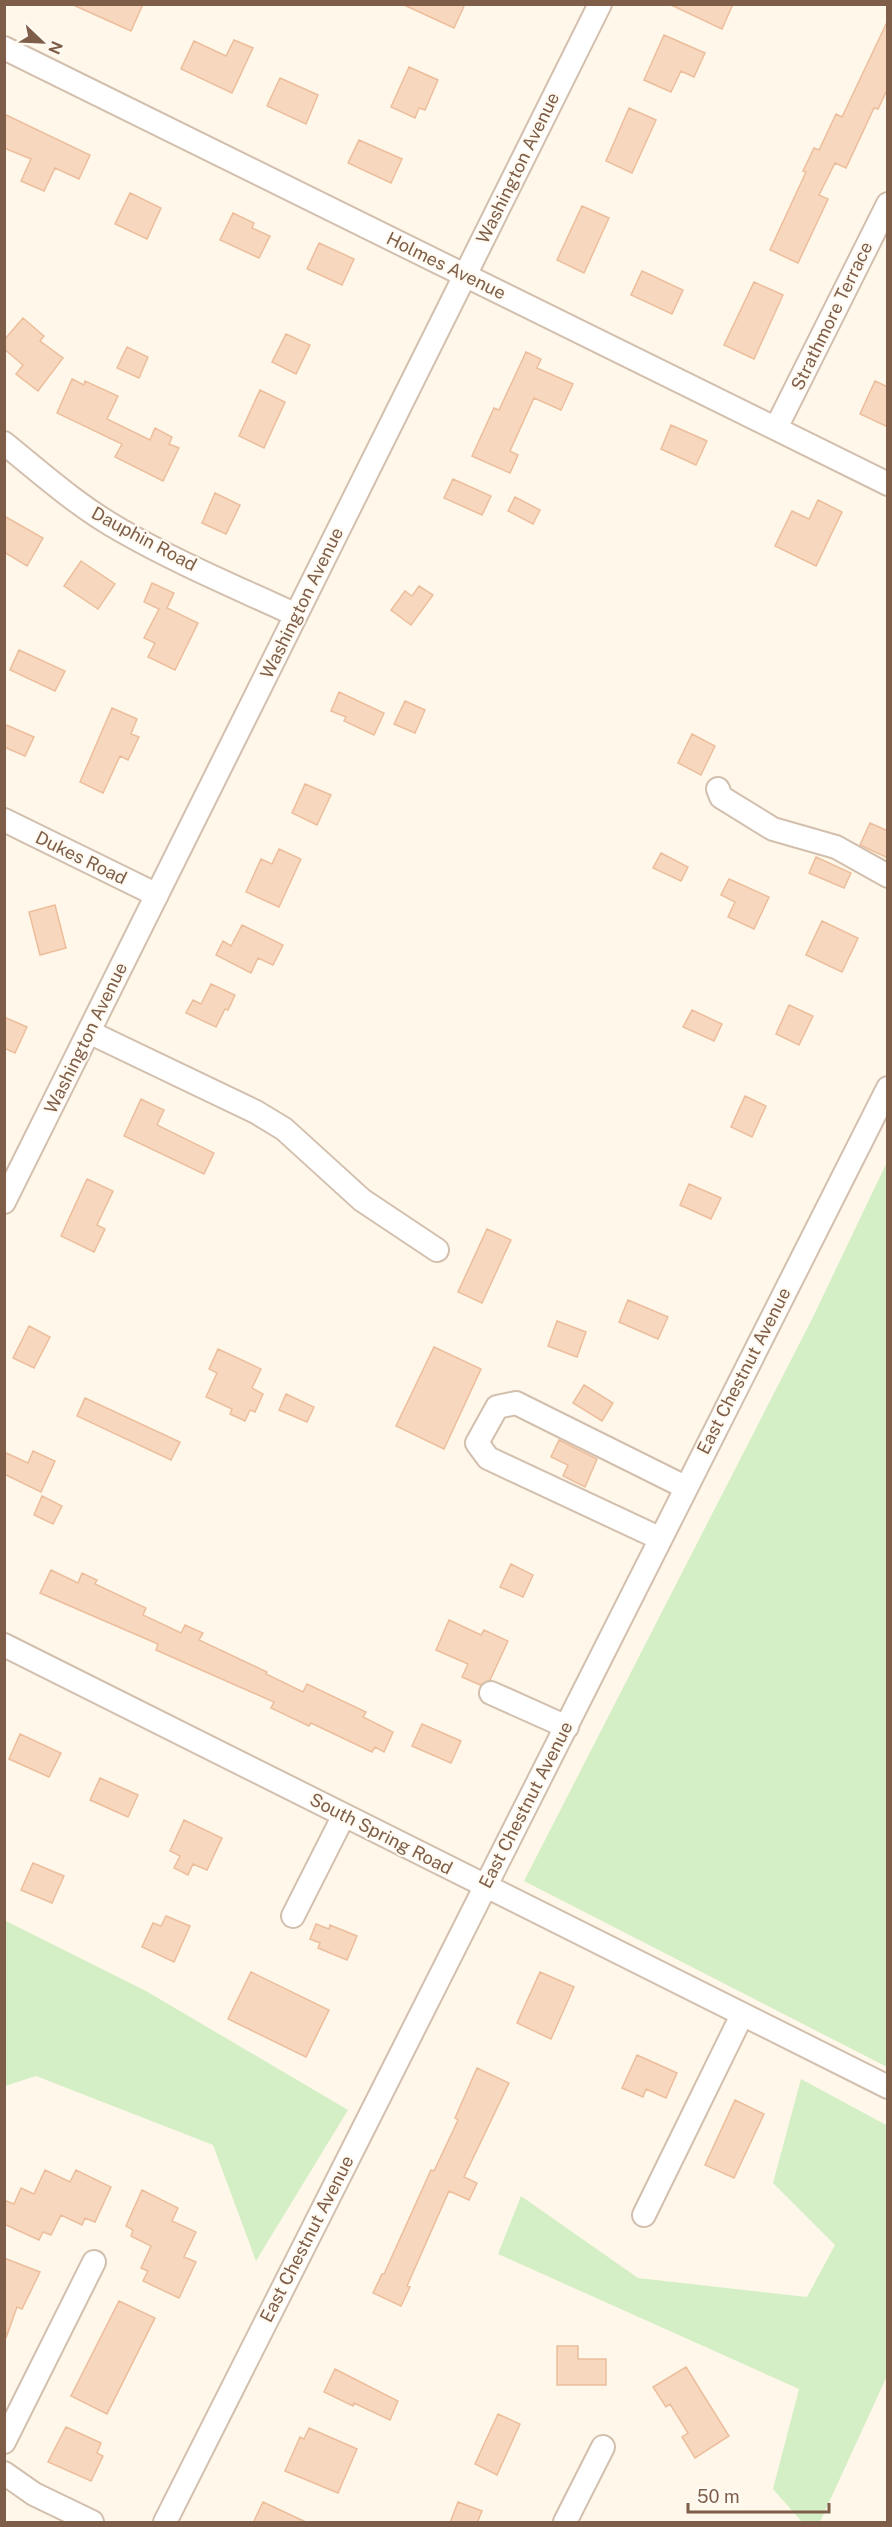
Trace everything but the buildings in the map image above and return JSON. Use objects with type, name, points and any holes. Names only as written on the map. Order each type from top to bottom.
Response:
[{"type":"street","name":"Washington Avenue","points":[[4,1202],[600,4]]},
{"type":"street","name":"Holmes Avenue","points":[[4,48],[888,484]]},
{"type":"street","name":"Strathmore Terrace","points":[[776,428],[888,204]]},
{"type":"street","name":"Dauphin Road","points":[[4,443],[62,492],[120,530],[160,552],[296,615]]},
{"type":"street","points":[[718,789],[721,797],[773,829],[836,848],[888,876]]},
{"type":"street","name":"Dukes Road","points":[[4,820],[157,895]]},
{"type":"street","points":[[89,1032],[256,1112],[284,1129],[362,1200],[436,1250]]},
{"type":"street","name":"East Chestnut Avenue","points":[[165,2523],[484,1887],[567,1727],[659,1538],[888,1088]]},
{"type":"street","points":[[659,1538],[488,1458],[477,1443],[497,1407],[516,1403],[685,1487]]},
{"type":"street","name":"South Spring Road","points":[[4,1645],[888,2087]]},
{"type":"street","points":[[491,1693],[567,1727]]},
{"type":"street","points":[[293,1916],[344,1815]]},
{"type":"street","points":[[644,2215],[742,2015]]},
{"type":"street","points":[[4,2442],[94,2262]]},
{"type":"street","points":[[565,2523],[603,2447]]},
{"type":"street","points":[[4,2474],[34,2494],[92,2523]]},
{"type":"green space","points":[[887,1162],[888,2067],[524,1881],[812,1319]]},
{"type":"green space","points":[[4,1920],[146,1991],[348,2110],[256,2261],[213,2145],[36,2076],[5,2086]]},
{"type":"green space","points":[[801,2079],[888,2126],[887,2376],[820,2522],[802,2522],[773,2489],[799,2389],[498,2254],[521,2196],[638,2278],[807,2297],[835,2245],[773,2183]]}]
